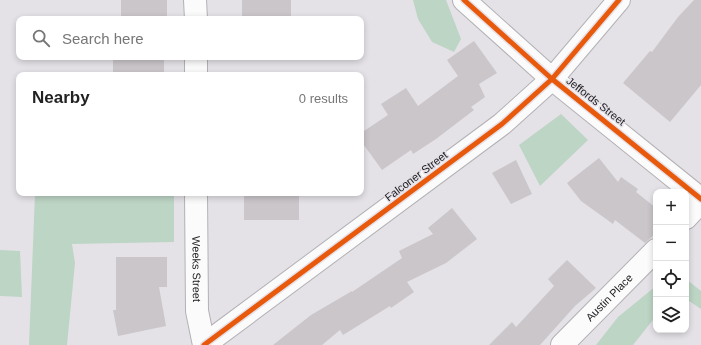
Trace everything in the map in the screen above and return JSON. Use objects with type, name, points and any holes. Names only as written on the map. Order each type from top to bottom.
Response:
[{"type":"street","points":[[196,0],[196,16]]},
{"type":"street","name":"Jeffords Street","points":[[464,0],[552,79],[701,200]]},
{"type":"street","name":"Falconer Street","points":[[204,345],[502,124],[552,79],[619,0]]},
{"type":"street","points":[[196,60],[196,72]]},
{"type":"street","name":"Weeks Street","points":[[196,196],[197,311],[204,345]]},
{"type":"street","points":[[689,214],[701,200]]},
{"type":"street","name":"Austin Place","points":[[562,345],[653,253]]},
{"type":"green space","points":[[413,0],[446,0],[461,39],[454,52],[432,42],[418,19]]},
{"type":"green space","points":[[561,114],[588,140],[540,186],[519,145]]},
{"type":"green space","points":[[35,196],[174,196],[174,242],[72,244],[75,263],[67,345],[29,345]]},
{"type":"green space","points":[[0,250],[20,251],[22,297],[0,296]]},
{"type":"green space","points":[[689,281],[701,291],[701,309],[689,301]]},
{"type":"green space","points":[[653,288],[653,320],[633,345],[596,345],[618,317]]},
{"type":"building","points":[[121,0],[167,0],[167,16],[121,16]]},
{"type":"building","points":[[242,0],[291,0],[291,16],[242,16]]},
{"type":"building","points":[[694,0],[701,0],[701,85],[670,122],[623,83],[650,51],[652,52],[678,17]]},
{"type":"building","points":[[474,41],[497,73],[479,84],[485,97],[471,107],[474,110],[436,139],[413,154],[411,150],[382,170],[364,145],[364,131],[388,115],[381,104],[406,88],[418,106],[458,76],[447,60]]},
{"type":"building","points":[[113,60],[164,60],[164,72],[113,72]]},
{"type":"building","points":[[599,158],[618,182],[621,177],[638,189],[636,192],[653,206],[653,236],[645,243],[615,220],[613,224],[581,201],[567,183]]},
{"type":"building","points":[[516,160],[532,194],[511,204],[492,173]]},
{"type":"building","points":[[244,196],[299,196],[299,220],[244,220]]},
{"type":"building","points":[[452,208],[477,239],[446,263],[407,282],[414,292],[391,308],[390,306],[343,335],[340,330],[322,345],[273,345],[311,315],[352,292],[402,258],[399,251],[433,234],[428,228]]},
{"type":"building","points":[[116,257],[167,257],[167,287],[159,287],[166,326],[118,336],[113,310],[116,310]]},
{"type":"building","points":[[567,260],[596,288],[575,306],[540,345],[489,345],[512,322],[516,327],[554,286],[548,279]]},
{"type":"cycle path","points":[[464,0],[552,79],[701,199]]},
{"type":"cycle path","points":[[204,345],[502,124],[552,79],[619,0]]}]
